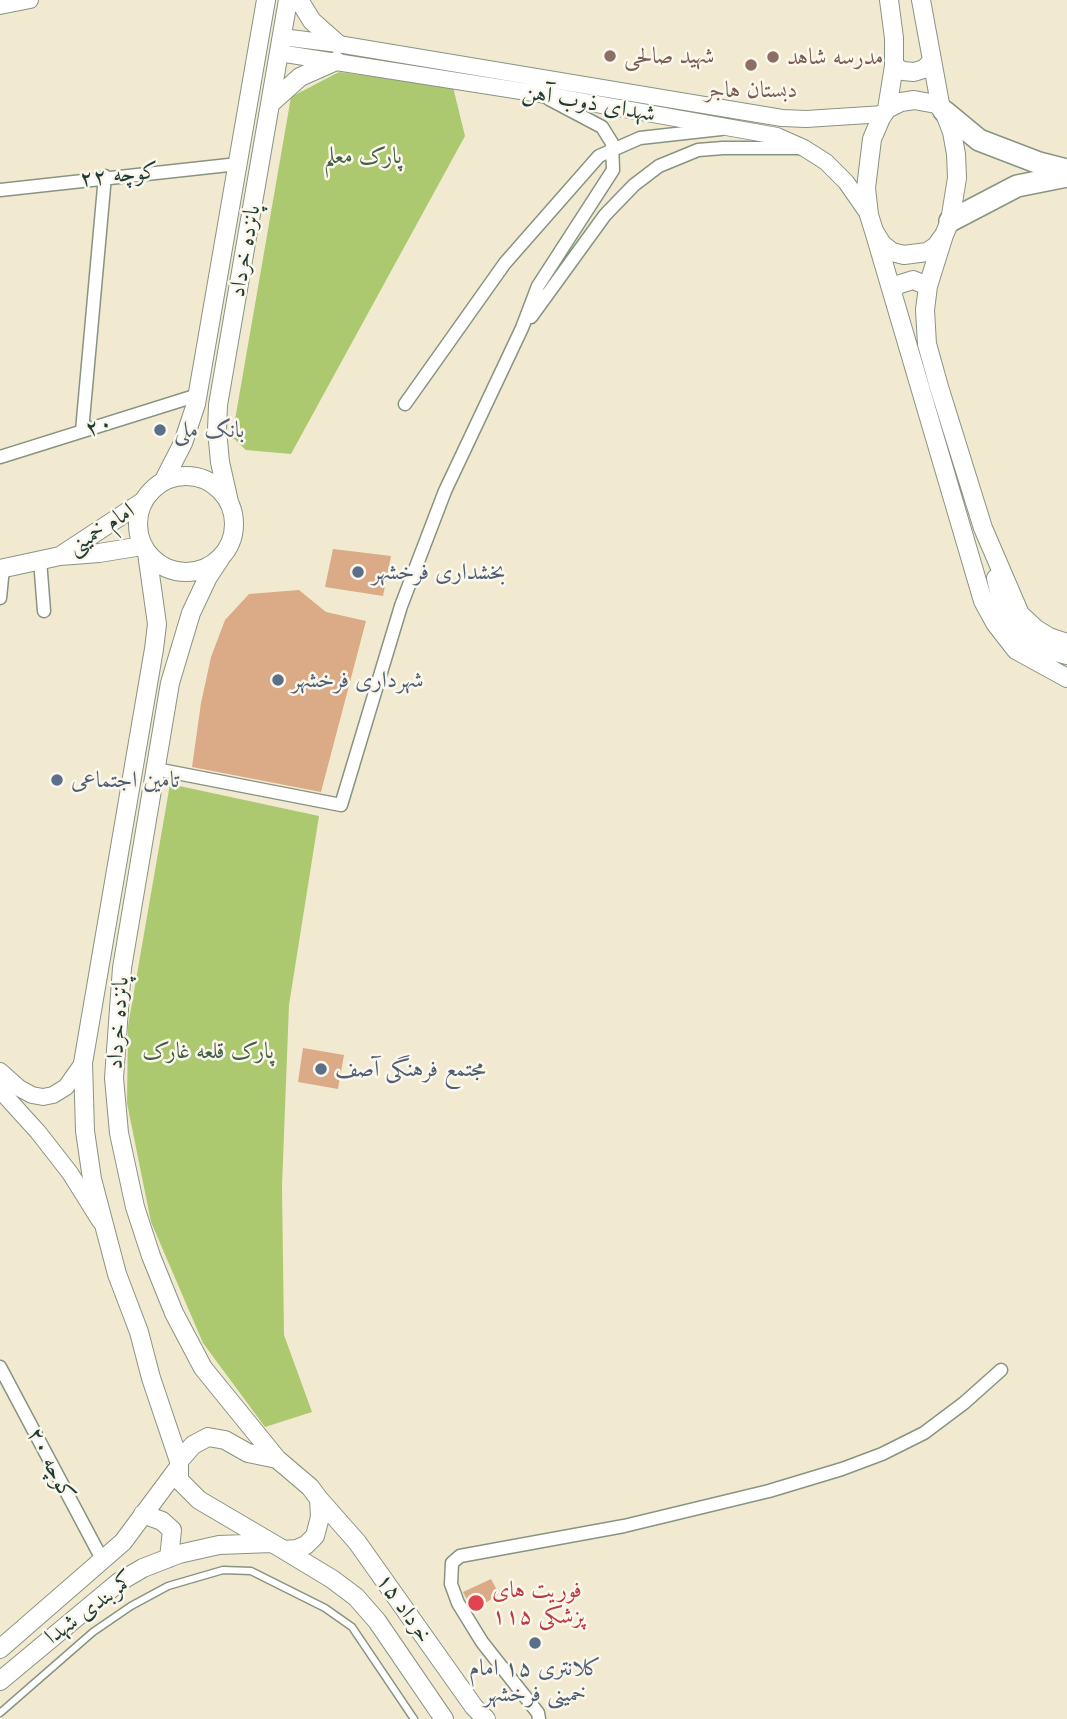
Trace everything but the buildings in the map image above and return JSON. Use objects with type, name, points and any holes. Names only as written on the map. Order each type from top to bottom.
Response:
[{"type":"highway","points":[[942,110],[979,140],[1039,163],[1067,170]]},
{"type":"highway","points":[[947,228],[991,197],[1017,186],[1067,176]]},
{"type":"main road","name":"پانزده خرداد","points":[[164,480],[183,443],[198,395],[266,0]]},
{"type":"main road","name":"پانزده خرداد","points":[[229,502],[220,462],[218,405],[288,0]]},
{"type":"main road","points":[[270,104],[300,77],[337,53],[299,0]]},
{"type":"main road","points":[[889,0],[894,38],[894,66],[885,111],[872,139],[866,188],[872,223],[983,601],[995,623],[1016,650],[1067,678]]},
{"type":"main road","points":[[923,4],[942,110],[952,132],[957,178],[947,228],[929,286],[925,310],[927,344],[983,528],[1005,618],[1033,646],[1067,655]]},
{"type":"main road","points":[[894,66],[903,71],[914,72],[924,69],[932,61]]},
{"type":"main road","points":[[885,111],[901,102],[914,100],[936,104],[942,110]]},
{"type":"main road","points":[[872,223],[882,244],[904,255],[927,252],[936,246],[947,228]]},
{"type":"main road","points":[[892,292],[905,282],[921,282],[929,286]]},
{"type":"main road","points":[[178,476],[201,478],[220,490],[229,502],[234,516],[234,532],[220,559],[209,567],[196,572],[169,570],[156,563],[144,549],[138,531],[142,502],[151,489],[164,480],[178,476]]},
{"type":"main road","name":"امام خمینی","points":[[60,556],[142,502]]},
{"type":"main road","points":[[983,528],[1020,614],[1036,629],[1067,643]]},
{"type":"main road","name":"پانزده خرداد","points":[[144,549],[157,624],[83,1063],[85,1131],[92,1179],[117,1274],[139,1332],[178,1464]]},
{"type":"main road","name":"امام خمینی","points":[[1,569],[60,556],[144,549]]},
{"type":"main road","name":"پانزده خرداد","points":[[220,559],[191,613],[170,683],[121,980],[114,1078],[119,1133],[135,1207],[151,1256],[174,1313],[203,1368],[277,1459],[310,1487],[319,1499]]},
{"type":"main road","name":"کمربندی شهدا","points":[[0,1649],[123,1542],[193,1446],[208,1437],[225,1440],[248,1453],[277,1459]]},
{"type":"main road","name":"۱۵ خرداد","points":[[178,1464],[179,1480],[199,1500],[332,1579],[356,1597],[377,1621],[444,1719]]},
{"type":"main road","points":[[278,1547],[297,1549],[315,1536],[320,1517],[319,1499]]},
{"type":"main road","name":"۱۵ خرداد","points":[[319,1499],[357,1542],[474,1707],[486,1719]]},
{"type":"main road","points":[[142,1514],[162,1521],[172,1530],[169,1558]]},
{"type":"main road","name":"کمربندی شهدا","points":[[0,1681],[118,1582],[143,1568],[219,1545],[278,1547]]},
{"type":"street","points":[[0,6],[30,0]]},
{"type":"street","name":"شهدای ذوب آهن","points":[[281,45],[337,53],[429,59],[782,118],[806,119],[885,111]]},
{"type":"street","name":"شهدای ذوب آهن","points":[[337,53],[425,76],[777,136],[826,162],[845,182],[872,223]]},
{"type":"street","points":[[425,76],[429,59]]},
{"type":"street","points":[[156,769],[341,805],[401,606],[445,491],[522,328],[538,286],[613,170],[614,150],[602,127],[540,94]]},
{"type":"street","points":[[405,404],[505,263],[599,156],[640,138],[735,128]]},
{"type":"street","points":[[522,328],[606,215],[634,185],[659,166],[698,150],[804,148]]},
{"type":"street","name":"کوچه ۲۲","points":[[0,190],[104,176],[238,163]]},
{"type":"street","points":[[82,431],[104,176]]},
{"type":"street","name":"۲۰","points":[[0,457],[198,395]]},
{"type":"street","points":[[40,560],[44,611]]},
{"type":"street","points":[[0,598],[1,569]]},
{"type":"street","points":[[0,1071],[19,1088],[43,1097],[60,1092],[66,1087],[83,1063]]},
{"type":"street","points":[[0,1091],[38,1132],[70,1173],[106,1230]]},
{"type":"street","name":"کوچه ۲۰","points":[[0,1367],[103,1562]]},
{"type":"street","points":[[539,1719],[538,1713],[482,1642],[458,1603],[451,1584],[452,1563],[460,1556],[624,1526],[769,1491],[842,1469],[882,1454],[923,1433],[964,1403],[1001,1370]]},
{"type":"lane","points":[[0,1713],[93,1632],[131,1606],[168,1586],[223,1570],[251,1571],[325,1608],[352,1627],[414,1719]]},
{"type":"green space","name":"پارک معلم","points":[[339,72],[453,87],[465,136],[291,454],[246,450],[232,437],[291,97]]},
{"type":"green space","name":"پارک قلعه غارک","points":[[170,784],[319,816],[289,1005],[282,1186],[284,1335],[312,1412],[265,1427],[203,1343],[151,1222],[127,1103],[128,1026]]},
{"type":"place","name":"شهید صالحی","points":[[610,56]]},
{"type":"place","name":"مدرسه شاهد","points":[[773,57]]},
{"type":"place","name":"دبستان هاجر","points":[[751,65]]},
{"type":"place","name":"بانک ملی","points":[[160,430]]},
{"type":"place","name":"بخشداری فرخشهر","points":[[358,572]]},
{"type":"place","name":"شهرداری فرخشهر","points":[[278,680]]},
{"type":"place","name":"تامین اجتماعی","points":[[57,780]]},
{"type":"place","name":"مجتمع فرهنگی آصف","points":[[321,1069]]},
{"type":"place","name":"فوریت های پزشکی ۱۱۵","points":[[476,1603]]},
{"type":"place","name":"کلانتری ۱۵ امام خمینی فرخشهر","points":[[535,1643]]}]
